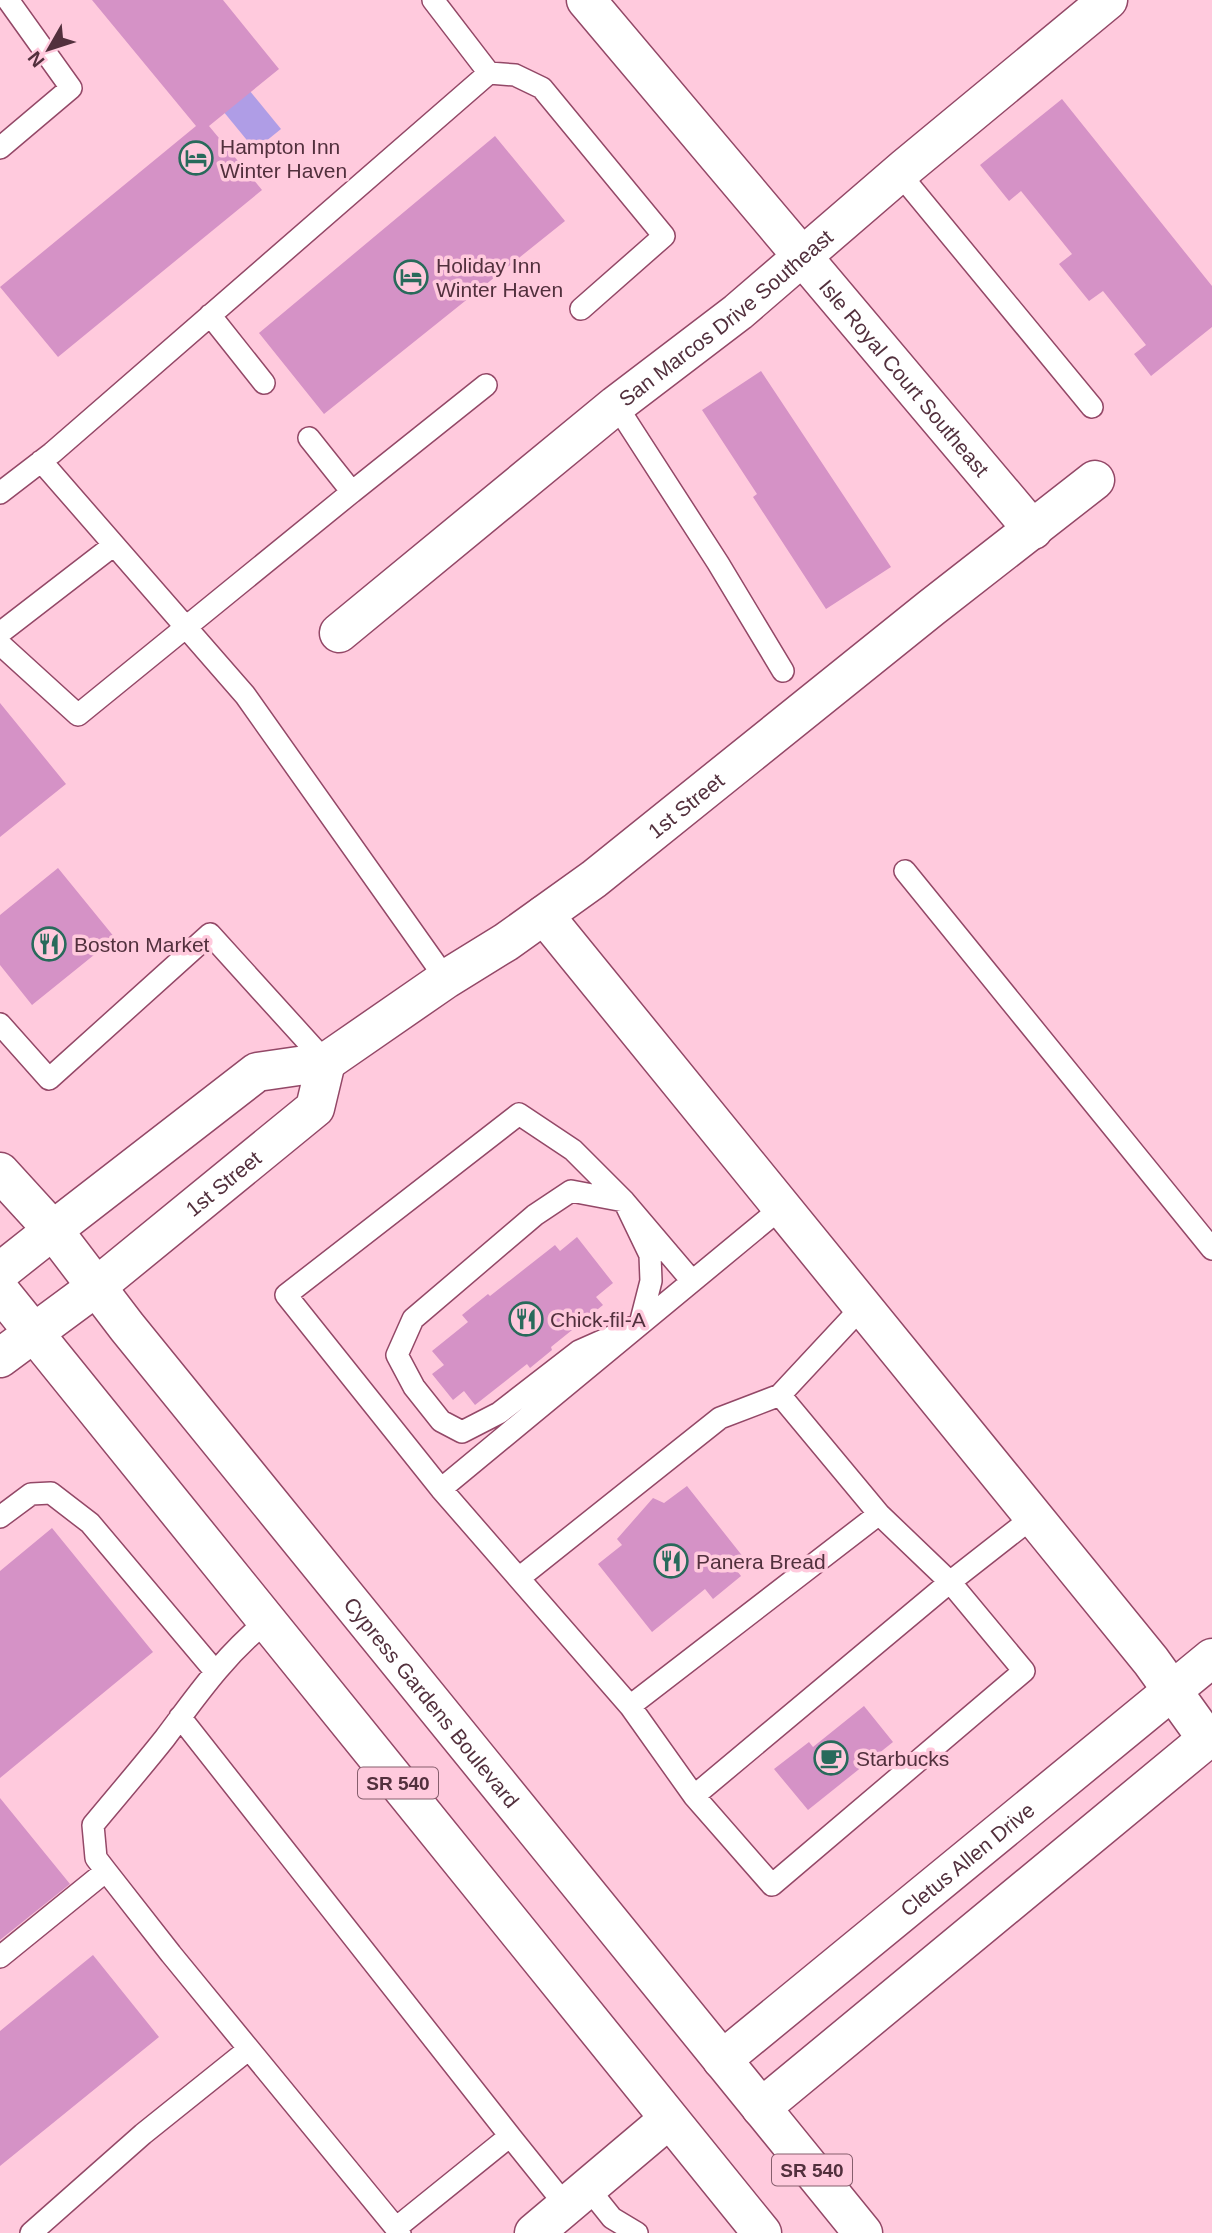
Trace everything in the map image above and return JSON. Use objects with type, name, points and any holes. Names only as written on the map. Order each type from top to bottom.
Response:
[{"type":"street","name":"San Marcos Drive Southeast","points":[[339,633],[616,405],[737,312],[899,173],[1108,0]]},
{"type":"street","name":"Isle Royal Court Southeast","points":[[592,3],[803,256],[1043,522]]},
{"type":"street","name":"1st Street","points":[[0,1272],[257,1072],[326,1062],[446,979],[506,942],[594,879],[1095,480]]},
{"type":"street","points":[[544,915],[1210,1737],[761,2108]]},
{"type":"street","name":"1st Street","points":[[0,1358],[96,1287],[315,1108],[326,1062]]},
{"type":"street","name":"Cypress Gardens Boulevard","points":[[0,1172],[53,1230],[96,1287],[863,2233]]},
{"type":"street","name":"SR 540","points":[[0,1291],[762,2233]]},
{"type":"street","name":"Cletus Allen Drive","points":[[722,2060],[1212,1658]]},
{"type":"street","points":[[534,2233],[669,2119]]},
{"type":"lane","points":[[0,149],[71,88],[8,0]]},
{"type":"lane","points":[[433,0],[489,73]]},
{"type":"lane","points":[[0,493],[210,316],[489,73],[515,75],[542,88],[664,236],[581,309]]},
{"type":"lane","points":[[899,173],[1092,407]]},
{"type":"lane","points":[[210,316],[264,383]]},
{"type":"lane","points":[[0,644],[78,715],[486,384]]},
{"type":"lane","points":[[616,405],[718,563],[783,671]]},
{"type":"lane","points":[[309,438],[352,492]]},
{"type":"lane","points":[[41,461],[245,695],[446,979]]},
{"type":"lane","points":[[0,633],[114,545]]},
{"type":"lane","points":[[905,871],[1212,1249]]},
{"type":"lane","points":[[0,1024],[49,1079],[210,934],[326,1062]]},
{"type":"lane","points":[[692,1281],[624,1201],[572,1150],[519,1114],[286,1295],[441,1489],[630,1706],[694,1796],[772,1885],[1024,1671],[950,1582],[879,1514],[780,1395]]},
{"type":"lane","points":[[624,1201],[571,1191],[535,1215],[413,1320],[397,1355],[414,1387],[441,1421],[462,1432],[499,1413],[579,1351],[640,1324]]},
{"type":"lane","points":[[624,1201],[650,1255],[651,1281],[640,1324]]},
{"type":"lane","points":[[441,1489],[781,1208]]},
{"type":"lane","points":[[519,1578],[720,1418],[780,1395],[862,1307]]},
{"type":"lane","points":[[0,1517],[31,1494],[51,1493],[90,1523],[214,1670]]},
{"type":"lane","points":[[630,1706],[879,1514]]},
{"type":"lane","points":[[694,1796],[950,1582],[1033,1517]]},
{"type":"lane","points":[[267,1620],[214,1670],[180,1717],[93,1825],[96,1858],[398,2230],[510,2136]]},
{"type":"lane","points":[[180,1717],[510,2136],[577,2197],[637,2233]]},
{"type":"lane","points":[[0,1957],[106,1871]]},
{"type":"lane","points":[[31,2233],[143,2134],[249,2049]]},
{"type":"shaded area","points":[[249,90],[281,129],[255,150],[223,111]]},
{"type":"building","name":"Hampton Inn Winter Haven","points":[[92,0],[223,0],[279,69],[209,126],[262,190],[58,357],[0,287],[196,126]]},
{"type":"building","points":[[1062,99],[1212,286],[1212,327],[1151,376],[1134,354],[1146,345],[1103,291],[1089,301],[1059,264],[1072,254],[1021,191],[1009,201],[980,165]]},
{"type":"building","name":"Holiday Inn Winter Haven","points":[[495,136],[565,221],[324,414],[259,333]]},
{"type":"building","points":[[761,371],[891,567],[826,609],[753,497],[757,494],[702,410]]},
{"type":"building","points":[[0,703],[66,784],[0,837]]},
{"type":"building","points":[[58,868],[115,938],[32,1005],[0,965],[0,915]]},
{"type":"building","name":"Chick-fil-A","points":[[577,1237],[613,1283],[596,1297],[603,1305],[551,1347],[552,1350],[530,1368],[527,1364],[475,1405],[464,1391],[453,1400],[432,1374],[444,1365],[432,1351],[468,1322],[462,1315],[488,1294],[490,1296],[555,1245],[560,1251]]},
{"type":"building","name":"Panera Bread","points":[[687,1486],[744,1558],[734,1567],[741,1576],[713,1599],[705,1589],[652,1632],[598,1564],[622,1545],[617,1539],[653,1498],[664,1503]]},
{"type":"building","points":[[52,1528],[153,1652],[0,1778],[0,1571]]},
{"type":"building","name":"Starbucks","points":[[864,1706],[893,1742],[808,1810],[774,1769],[809,1742],[813,1747]]},
{"type":"building","points":[[0,1798],[70,1884],[0,1940]]},
{"type":"building","points":[[93,1955],[159,2037],[0,2166],[0,2031]]},
{"type":"place","name":"Hampton Inn Winter Haven","points":[[196,158]]},
{"type":"place","name":"Holiday Inn Winter Haven","points":[[411,277]]},
{"type":"place","name":"Boston Market","points":[[49,944]]},
{"type":"place","name":"Chick-fil-A","points":[[526,1319]]},
{"type":"place","name":"Panera Bread","points":[[671,1561]]},
{"type":"place","name":"Starbucks","points":[[831,1758]]}]
